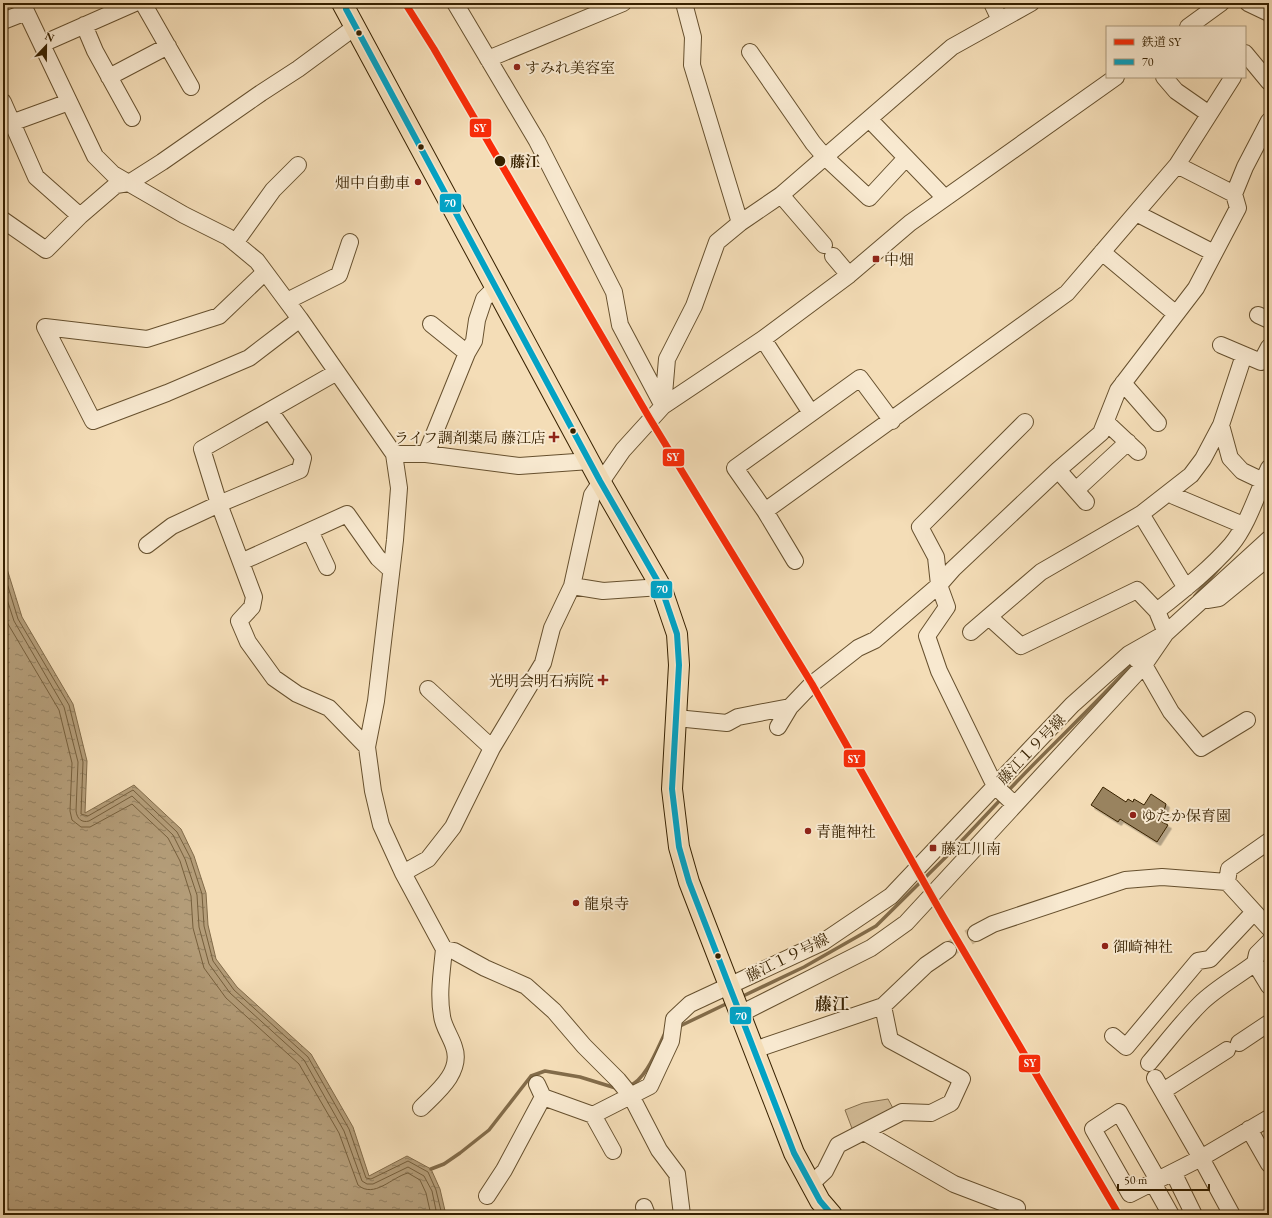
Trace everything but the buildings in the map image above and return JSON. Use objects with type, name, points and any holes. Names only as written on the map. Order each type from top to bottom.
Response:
[{"type":"main road","points":[[348,5],[355,27],[600,481],[661,586],[677,634],[679,665],[672,789],[679,847],[689,882],[794,1153],[820,1201],[832,1215]]},
{"type":"street","points":[[42,44],[135,3]]},
{"type":"street","points":[[143,3],[191,87]]},
{"type":"street","points":[[455,3],[537,141],[614,292],[620,325],[663,406]]},
{"type":"street","points":[[488,59],[623,3]]},
{"type":"street","points":[[684,3],[693,37],[692,65],[740,223]]},
{"type":"street","points":[[992,3],[1000,20]]},
{"type":"street","points":[[663,406],[667,359],[694,306],[717,242],[740,223],[781,195],[952,47],[1031,3]]},
{"type":"street","points":[[1195,25],[1221,3]]},
{"type":"street","points":[[1248,3],[1269,13]]},
{"type":"street","points":[[3,20],[24,8],[96,156],[113,174],[184,215],[228,237],[257,261],[300,319],[394,454],[399,488],[376,701],[367,747],[373,791],[381,825],[403,873],[444,949],[440,981],[442,1017],[455,1049],[455,1066],[447,1081],[421,1108]]},
{"type":"street","points":[[84,25],[95,51],[132,118]]},
{"type":"street","points":[[3,220],[46,250],[80,216],[116,185],[129,183],[298,69],[355,27]]},
{"type":"street","points":[[110,77],[168,46]]},
{"type":"street","points":[[750,52],[813,143],[825,157],[869,198],[906,158]]},
{"type":"street","points":[[1248,61],[1269,82]]},
{"type":"street","points":[[403,873],[428,858],[452,830],[492,748],[543,663],[552,628],[572,586],[592,495],[600,481],[623,450],[663,406],[763,339],[849,275],[910,223],[1115,78]]},
{"type":"street","points":[[1165,78],[1176,91],[1209,114]]},
{"type":"street","points":[[765,511],[892,421],[1067,293],[1177,165],[1232,78]]},
{"type":"street","points":[[3,102],[7,124],[36,177],[80,216]]},
{"type":"street","points":[[7,124],[69,102]]},
{"type":"street","points":[[869,119],[945,198]]},
{"type":"street","points":[[778,727],[790,707],[812,684],[858,648],[875,640],[939,585],[953,569],[1058,470],[1101,433],[1118,390],[1196,288],[1238,208],[1234,194],[1245,166],[1269,121]]},
{"type":"street","points":[[235,243],[264,205],[273,190],[298,165]]},
{"type":"street","points":[[1177,165],[1234,194]]},
{"type":"street","points":[[781,195],[849,275]]},
{"type":"street","points":[[1136,212],[1214,253]]},
{"type":"street","points":[[287,301],[339,275],[350,242]]},
{"type":"street","points":[[1102,252],[1176,314]]},
{"type":"street","points":[[265,272],[219,316],[147,339],[45,327],[93,421],[167,393],[249,358],[300,319]]},
{"type":"street","points":[[426,454],[467,353],[474,341],[477,320],[484,299],[496,287]]},
{"type":"street","points":[[431,324],[467,353]]},
{"type":"street","points":[[763,339],[812,413]]},
{"type":"street","points":[[1221,345],[1261,362],[1269,348]]},
{"type":"street","points":[[971,632],[1041,572],[1141,514],[1191,475],[1203,459],[1221,425],[1244,355]]},
{"type":"street","points":[[337,372],[202,449],[219,504],[254,597],[252,607],[239,621],[248,642],[274,678],[297,694],[329,708],[367,747]]},
{"type":"street","points":[[796,561],[765,511],[735,468],[860,378],[892,421]]},
{"type":"street","points":[[1123,383],[1158,423]]},
{"type":"street","points":[[147,545],[172,526],[219,504],[300,470],[303,458],[270,410]]},
{"type":"street","points":[[1014,804],[995,786],[939,671],[927,636],[947,607],[939,585],[936,556],[920,527],[1025,422]]},
{"type":"street","points":[[1058,470],[1081,496],[1133,447],[1106,422]]},
{"type":"street","points":[[1157,611],[1186,588],[1231,544],[1243,526],[1266,474],[1242,471],[1230,458],[1221,425]]},
{"type":"street","points":[[394,454],[426,454],[519,466],[590,461]]},
{"type":"street","points":[[1170,492],[1174,496],[1243,526]]},
{"type":"street","points":[[241,562],[347,514],[378,558],[391,570]]},
{"type":"street","points":[[1141,514],[1186,588]]},
{"type":"street","points":[[310,531],[327,567]]},
{"type":"street","points":[[593,1115],[650,1086],[671,1041],[674,1020],[690,1004],[735,1000],[871,948],[906,923],[1014,804],[1144,665],[1166,633],[1198,602],[1269,539]]},
{"type":"street","points":[[1198,602],[1219,598],[1269,557]]},
{"type":"street","points":[[572,586],[603,591],[661,586]]},
{"type":"street","points":[[989,617],[1021,646],[1137,590],[1157,611],[1166,633]]},
{"type":"street","name":"藤江１９号線","points":[[735,1000],[891,896],[1072,705],[1130,654],[1166,633]]},
{"type":"street","points":[[1130,654],[1144,665],[1171,712],[1201,748],[1247,720]]},
{"type":"street","points":[[428,689],[492,748]]},
{"type":"street","points":[[676,718],[727,723],[738,717],[790,707]]},
{"type":"street","points":[[1227,882],[1229,869],[1269,841]]},
{"type":"street","points":[[976,933],[993,924],[1125,880],[1162,877],[1227,882],[1269,928]]},
{"type":"street","points":[[1114,1036],[1126,1047],[1198,962],[1210,959],[1254,912]]},
{"type":"street","points":[[1149,1063],[1200,1004],[1218,989],[1235,979],[1255,963],[1257,954],[1269,942]]},
{"type":"street","points":[[444,949],[454,951],[485,968],[526,986],[554,1011],[584,1046],[618,1080],[631,1096],[659,1150],[678,1174],[682,1215]]},
{"type":"street","points":[[754,1050],[883,1006],[926,965],[948,950]]},
{"type":"street","points":[[1255,963],[1269,986]]},
{"type":"street","points":[[811,1184],[825,1171],[838,1145],[902,1112],[931,1113],[951,1103],[962,1079],[890,1040],[883,1006]]},
{"type":"street","points":[[1232,1215],[1159,1084],[1233,1046],[1269,1023]]},
{"type":"street","points":[[487,1196],[504,1170],[540,1091],[593,1115],[613,1151]]},
{"type":"street","points":[[1171,1215],[1156,1181],[1119,1112],[1093,1129],[1130,1194],[1156,1181],[1173,1172],[1201,1158],[1269,1118]]},
{"type":"street","points":[[1249,1129],[1269,1164]]},
{"type":"street","points":[[864,1132],[954,1184],[1017,1208]]},
{"type":"street","points":[[1173,1172],[1194,1215]]},
{"type":"shaded area","points":[[888,1099],[895,1112],[853,1131],[845,1110],[863,1103]]},
{"type":"water","points":[[3,556],[22,617],[73,704],[87,761],[85,813],[134,785],[181,829],[194,856],[206,893],[208,925],[216,959],[237,987],[311,1054],[353,1127],[369,1176],[407,1156],[431,1169],[440,1189],[446,1215],[3,1215]]},
{"type":"waterway","points":[[1195,596],[1220,567]]},
{"type":"waterway","points":[[1007,792],[1134,662]]},
{"type":"waterway","points":[[741,997],[804,967],[876,926],[954,849],[1002,798]]},
{"type":"waterway","points":[[678,1027],[728,1003]]},
{"type":"waterway","points":[[629,1086],[635,1083],[646,1071],[665,1033]]},
{"type":"waterway","points":[[431,1169],[444,1164],[489,1130],[531,1076],[545,1071],[580,1077],[619,1089]]},
{"type":"tunnel","points":[[948,950],[976,933]]},
{"type":"rail line","name":"SY","points":[[405,3],[434,49],[650,419],[812,684],[943,916],[1119,1215]]},
{"type":"transit line","name":"70","points":[[346,9],[600,481],[661,587],[677,634],[679,665],[672,789],[679,847],[689,882],[794,1153],[820,1201],[832,1215]]},
{"type":"place","name":"すみれ美容室","points":[[517,67]]},
{"type":"place","name":"藤江","points":[[500,161]]},
{"type":"place","name":"畑中自動車","points":[[418,182]]},
{"type":"place","name":"中畑","points":[[876,259]]},
{"type":"place","name":"ライフ調剤薬局 藤江店","points":[[554,437]]},
{"type":"place","name":"光明会明石病院","points":[[603,680]]},
{"type":"place","name":"ゆたか保育園","points":[[1133,815]]},
{"type":"place","name":"青龍神社","points":[[808,831]]},
{"type":"place","name":"藤江川南","points":[[933,848]]},
{"type":"place","name":"龍泉寺","points":[[576,903]]},
{"type":"place","name":"御崎神社","points":[[1105,946]]},
{"type":"district","name":"藤江","points":[[832,1004]]}]
